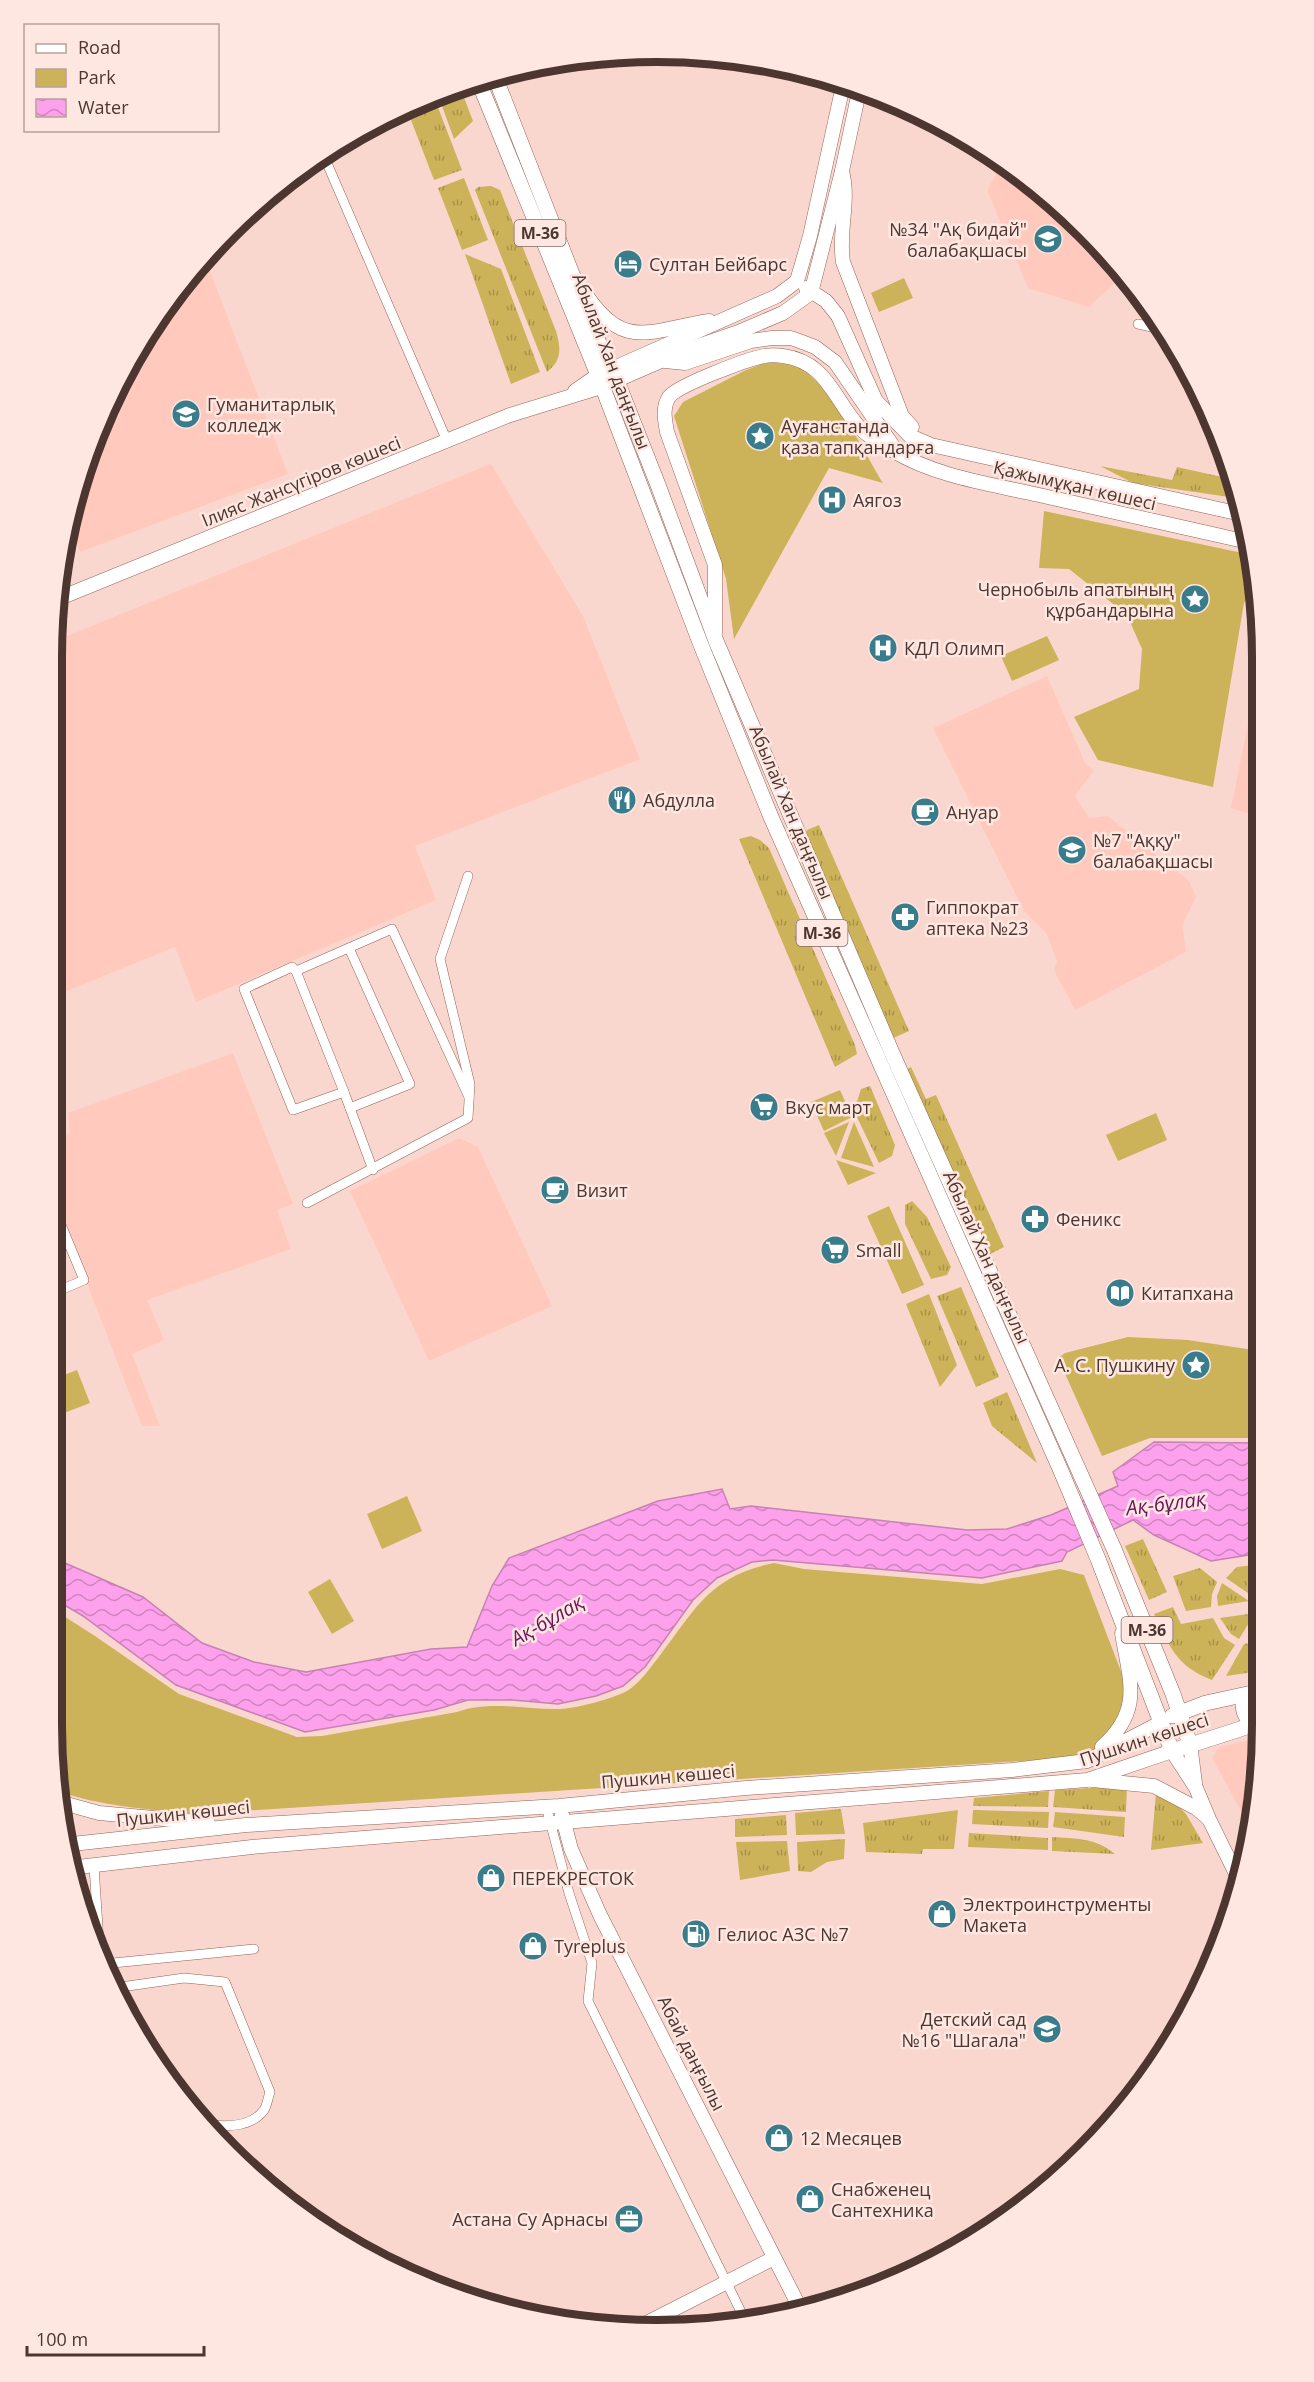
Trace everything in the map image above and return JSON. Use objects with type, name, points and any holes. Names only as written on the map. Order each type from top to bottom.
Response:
[{"type":"main road","name":"Абылай Хан даңғылы","points":[[498,84],[561,247],[701,645],[771,817],[1098,1559],[1172,1751]]},
{"type":"main road","name":"Абылай Хан даңғылы","points":[[482,88],[607,378],[658,485],[716,641],[892,1053],[1114,1549],[1180,1712],[1190,1744]]},
{"type":"main road","points":[[607,378],[777,296],[797,281],[810,236],[842,91]]},
{"type":"main road","points":[[607,378],[664,361],[783,313],[812,293],[858,97]]},
{"type":"main road","points":[[842,171],[846,187],[843,262],[902,416],[931,445]]},
{"type":"main road","points":[[561,247],[594,308],[606,321],[619,328],[634,334],[652,334],[692,324],[726,319]]},
{"type":"main road","points":[[797,281],[826,301],[838,316],[898,454]]},
{"type":"main road","points":[[664,361],[685,363],[751,341],[772,338],[790,339],[815,347],[835,362],[898,454]]},
{"type":"main road","name":"Қажымұқан көшесі","points":[[716,641],[715,565],[667,432],[664,414],[669,397],[681,386],[765,356],[781,355],[800,359],[815,367],[867,436],[925,466],[971,480],[1241,540]]},
{"type":"main road","name":"Ілияс Жансүгіров көшесі","points":[[65,596],[510,415],[562,399],[607,378]]},
{"type":"main road","name":"Қажымұқан көшесі","points":[[877,402],[910,436],[931,445],[1234,513]]},
{"type":"main road","points":[[1207,506],[1232,504]]},
{"type":"main road","points":[[1087,1761],[1118,1734],[1128,1715],[1131,1688],[1119,1614]]},
{"type":"main road","name":"Пушкин көшесі","points":[[74,1844],[246,1825],[552,1806],[746,1788],[1012,1770],[1087,1761],[1180,1712],[1206,1703],[1252,1694]]},
{"type":"main road","points":[[1252,1697],[1243,1706],[1246,1718],[1252,1720]]},
{"type":"main road","name":"Пушкин көшесі","points":[[79,1868],[252,1848],[1087,1780],[1252,1725]]},
{"type":"main road","points":[[1190,1744],[1196,1788]]},
{"type":"main road","points":[[1172,1751],[1196,1788],[1234,1870]]},
{"type":"main road","points":[[1087,1780],[1154,1786],[1196,1808],[1209,1818]]},
{"type":"main road","points":[[67,1804],[99,1813],[157,1820],[246,1825]]},
{"type":"main road","name":"Абай даңғылы","points":[[552,1806],[600,1915],[797,2303]]},
{"type":"main road","points":[[653,2320],[774,2258]]},
{"type":"street","points":[[326,162],[447,441]]},
{"type":"street","points":[[1138,324],[1153,327]]},
{"type":"street","points":[[307,1203],[468,1118],[470,1084],[440,958],[468,876]]},
{"type":"street","points":[[296,971],[392,929],[469,1097]]},
{"type":"street","points":[[349,948],[410,1084],[350,1108]]},
{"type":"street","points":[[344,1092],[293,1110],[244,989],[292,967],[296,971],[344,1092],[373,1170]]},
{"type":"street","points":[[62,1227],[84,1280],[62,1289]]},
{"type":"street","points":[[558,1822],[569,1893],[592,1963],[588,2001],[742,2314]]},
{"type":"street","points":[[94,1866],[98,1930]]},
{"type":"street","points":[[112,1963],[254,1949]]},
{"type":"street","points":[[122,1987],[184,1978],[225,1982],[270,2092],[263,2111],[244,2124],[217,2126]]},
{"type":"shaded area","name":"№34 \"Ақ бидай\" балабақшасы","points":[[999,170],[1050,209],[1118,280],[1089,307],[1028,288],[987,190]]},
{"type":"shaded area","name":"Гуманитарлық колледж","points":[[207,266],[288,474],[80,552],[74,537],[93,466],[107,429],[141,359],[162,326]]},
{"type":"shaded area","points":[[491,464],[583,616],[640,759],[415,846],[436,900],[196,1002],[175,947],[62,993],[62,638]]},
{"type":"shaded area","name":"№7 \"Аққу\" балабақшасы","points":[[1047,676],[1085,763],[1094,770],[1075,796],[1089,818],[1108,816],[1189,881],[1196,897],[1182,925],[1186,952],[1075,1010],[1054,970],[1057,961],[1046,933],[1024,911],[933,728]]},
{"type":"shaded area","points":[[1252,705],[1252,815],[1231,808]]},
{"type":"shaded area","points":[[233,1053],[293,1204],[277,1210],[291,1249],[147,1300],[164,1340],[132,1354],[160,1426],[142,1426],[62,1219],[62,1137],[70,1133],[68,1113]]},
{"type":"shaded area","points":[[459,1138],[478,1147],[552,1306],[429,1361],[350,1191]]},
{"type":"shaded area","points":[[1252,1739],[1245,1818],[1212,1758],[1219,1747]]},
{"type":"green space","points":[[463,94],[473,121],[454,139],[441,103]]},
{"type":"green space","points":[[437,104],[462,170],[434,180],[409,116]]},
{"type":"green space","points":[[464,178],[488,240],[462,250],[438,188]]},
{"type":"green space","points":[[491,186],[500,190],[556,331],[559,354],[552,368],[547,372],[475,190],[478,187]]},
{"type":"green space","points":[[465,254],[501,269],[540,372],[511,384]]},
{"type":"green space","points":[[904,278],[913,298],[879,312],[871,293]]},
{"type":"green space","points":[[768,362],[796,367],[822,387],[845,418],[883,483],[829,468],[734,639],[726,579],[674,416],[683,402],[746,370]]},
{"type":"green space","points":[[1100,466],[1172,480],[1177,467],[1224,478],[1230,497],[1133,483]]},
{"type":"green space","points":[[1044,511],[1243,553],[1249,595],[1244,603],[1213,787],[1098,760],[1074,717],[1139,689],[1142,649],[1127,615],[1069,569],[1039,568]]},
{"type":"green space","points":[[1047,636],[1059,660],[1012,681],[1001,656]]},
{"type":"green space","points":[[819,825],[909,1031],[891,1039],[804,836],[807,830]]},
{"type":"green space","points":[[751,836],[769,848],[855,1045],[857,1054],[835,1067],[739,839]]},
{"type":"green space","points":[[911,1067],[926,1099],[936,1095],[1004,1247],[990,1254],[904,1071]]},
{"type":"green space","points":[[870,1086],[895,1145],[892,1156],[879,1163],[854,1111],[861,1089]]},
{"type":"green space","points":[[840,1090],[852,1117],[824,1131],[811,1102]]},
{"type":"green space","points":[[1156,1113],[1167,1140],[1118,1161],[1106,1135]]},
{"type":"green space","points":[[849,1122],[836,1156],[824,1133]]},
{"type":"green space","points":[[854,1122],[874,1167],[841,1158]]},
{"type":"green space","points":[[836,1160],[876,1173],[848,1185]]},
{"type":"green space","points":[[912,1201],[927,1217],[951,1267],[947,1275],[931,1279],[905,1224],[905,1205]]},
{"type":"green space","points":[[889,1206],[924,1285],[902,1294],[867,1216]]},
{"type":"green space","points":[[961,1287],[999,1377],[976,1387],[937,1296]]},
{"type":"green space","points":[[929,1294],[957,1365],[940,1387],[906,1304]]},
{"type":"green space","points":[[1128,1337],[1188,1340],[1252,1350],[1252,1438],[1150,1438],[1102,1456],[1058,1358],[1065,1353]]},
{"type":"green space","points":[[77,1370],[90,1403],[62,1414],[62,1376]]},
{"type":"green space","points":[[1007,1392],[1037,1463],[992,1426],[983,1403]]},
{"type":"green space","points":[[407,1496],[422,1531],[382,1549],[367,1514]]},
{"type":"green space","points":[[1143,1539],[1167,1592],[1149,1600],[1125,1546]]},
{"type":"green space","points":[[774,1563],[804,1569],[982,1584],[1060,1569],[1084,1575],[1127,1687],[1117,1728],[1086,1757],[195,1814],[106,1804],[66,1793],[62,1725],[62,1615],[179,1694],[297,1737],[322,1736],[470,1708],[508,1706],[561,1709],[594,1703],[621,1694],[640,1680],[706,1597],[718,1586],[752,1569]]},
{"type":"green space","points":[[1252,1565],[1252,1596],[1226,1578],[1237,1567]]},
{"type":"green space","points":[[1200,1568],[1217,1582],[1212,1594],[1211,1607],[1186,1611],[1173,1576]]},
{"type":"green space","points":[[330,1579],[354,1621],[332,1634],[308,1592]]},
{"type":"green space","points":[[1222,1583],[1249,1601],[1218,1606],[1217,1596]]},
{"type":"green space","points":[[1173,1607],[1181,1624],[1213,1618],[1224,1638],[1235,1645],[1212,1680],[1182,1662],[1170,1646],[1154,1614]]},
{"type":"green space","points":[[1252,1613],[1252,1618],[1239,1639],[1231,1634],[1220,1618]]},
{"type":"green space","points":[[1252,1643],[1252,1672],[1226,1676],[1244,1644]]},
{"type":"green space","points":[[1127,1786],[1126,1812],[1053,1807],[1055,1790]]},
{"type":"green space","points":[[1049,1791],[1048,1807],[973,1806],[974,1798]]},
{"type":"green space","points":[[1156,1793],[1174,1801],[1186,1814],[1203,1843],[1151,1850]]},
{"type":"green space","points":[[841,1809],[845,1834],[796,1835],[795,1813]]},
{"type":"green space","points":[[958,1810],[954,1849],[923,1849],[922,1854],[866,1852],[863,1823]]},
{"type":"green space","points":[[973,1810],[1049,1812],[1048,1828],[972,1824]]},
{"type":"green space","points":[[1055,1812],[1125,1817],[1124,1837],[1053,1827]]},
{"type":"green space","points":[[786,1815],[787,1835],[735,1837],[735,1819]]},
{"type":"green space","points":[[969,1833],[1048,1838],[1048,1850],[968,1847]]},
{"type":"green space","points":[[1052,1837],[1093,1842],[1108,1848],[1115,1854],[1052,1851]]},
{"type":"green space","points":[[845,1839],[844,1859],[827,1862],[811,1872],[798,1871],[797,1842]]},
{"type":"green space","points":[[787,1841],[790,1871],[740,1880],[736,1842]]},
{"type":"water","name":"Ақ-бұлақ","points":[[1154,1442],[1252,1443],[1252,1554],[1211,1561],[1154,1535],[1133,1520],[1067,1552],[1062,1561],[982,1578],[773,1560],[752,1562],[717,1578],[693,1600],[645,1667],[623,1686],[596,1696],[558,1704],[513,1700],[468,1700],[434,1710],[305,1732],[176,1685],[83,1616],[62,1604],[62,1562],[143,1597],[202,1643],[254,1662],[306,1672],[431,1649],[467,1647],[492,1586],[509,1558],[658,1501],[722,1489],[730,1509],[751,1506],[967,1530],[1007,1529],[1051,1515],[1118,1486],[1113,1472]]},
{"type":"place","name":"№34 \"Ақ бидай\" балабақшасы","points":[[1048,239]]},
{"type":"place","name":"Султан Бейбарс","points":[[628,264]]},
{"type":"place","name":"Гуманитарлық колледж","points":[[186,414]]},
{"type":"place","name":"Ауғанстанда қаза тапқандарға","points":[[760,436]]},
{"type":"place","name":"Аягоз","points":[[832,500]]},
{"type":"place","name":"Чернобыль апатының құрбандарына","points":[[1195,599]]},
{"type":"place","name":"КДЛ Олимп","points":[[883,648]]},
{"type":"place","name":"Абдулла","points":[[622,800]]},
{"type":"place","name":"Ануар","points":[[925,812]]},
{"type":"place","name":"№7 \"Аққу\" балабақшасы","points":[[1072,850]]},
{"type":"place","name":"Гиппократ аптека №23","points":[[905,917]]},
{"type":"place","name":"Вкус март","points":[[764,1107]]},
{"type":"place","name":"Визит","points":[[555,1190]]},
{"type":"place","name":"Феникс","points":[[1035,1219]]},
{"type":"place","name":"Small","points":[[835,1250]]},
{"type":"place","name":"Китапхана","points":[[1120,1293]]},
{"type":"place","name":"А. С. Пушкину","points":[[1196,1365]]},
{"type":"place","name":"ПЕРЕКРЕСТОК","points":[[491,1878]]},
{"type":"place","name":"Электроинструменты Макета","points":[[942,1914]]},
{"type":"place","name":"Гелиос АЗС №7","points":[[696,1934]]},
{"type":"place","name":"Tyreplus","points":[[533,1946]]},
{"type":"place","name":"Детский сад №16 \"Шагала\"","points":[[1047,2029]]},
{"type":"place","name":"12 Месяцев","points":[[779,2138]]},
{"type":"place","name":"Снабженец Сантехника","points":[[810,2199]]},
{"type":"place","name":"Астана Су Арнасы","points":[[629,2219]]}]
